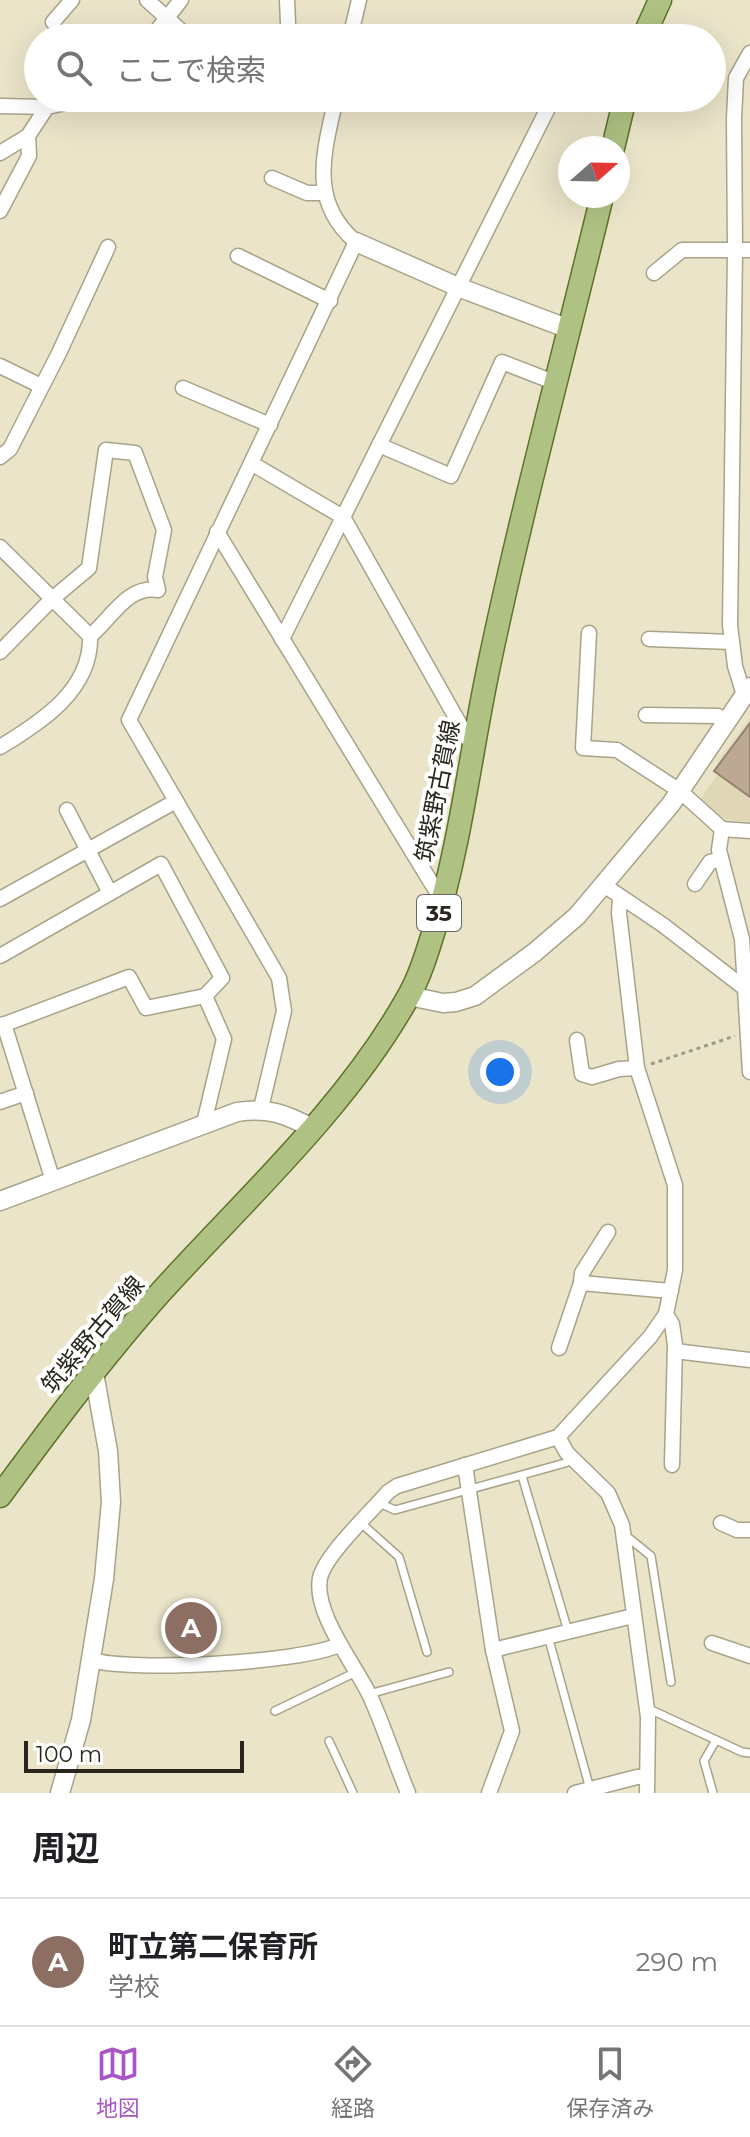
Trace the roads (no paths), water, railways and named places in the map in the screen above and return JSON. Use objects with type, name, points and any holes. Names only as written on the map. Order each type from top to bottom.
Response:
[{"type":"main road","points":[[649,24],[660,0]]},
{"type":"main road","points":[[616,136],[622,112]]},
{"type":"main road","name":"筑紫野古賀線","points":[[0,1496],[157,1296],[312,1128],[363,1065],[409,996],[443,902],[520,520],[599,208]]},
{"type":"street","points":[[53,22],[72,0]]},
{"type":"street","points":[[147,0],[174,24]]},
{"type":"street","points":[[162,24],[181,0]]},
{"type":"street","points":[[287,0],[288,23]]},
{"type":"street","points":[[353,24],[359,0]]},
{"type":"street","points":[[409,996],[443,1003],[475,996],[612,892],[747,691],[735,666],[730,625],[743,251],[734,118],[736,78],[750,53]]},
{"type":"street","points":[[0,106],[24,107]]},
{"type":"street","points":[[0,153],[28,136],[44,112]]},
{"type":"street","points":[[333,112],[321,182],[344,232],[356,242],[458,287],[569,329]]},
{"type":"street","points":[[282,639],[546,112]]},
{"type":"street","points":[[0,211],[29,156],[28,136]]},
{"type":"street","points":[[272,178],[307,193],[325,193]]},
{"type":"street","points":[[261,1108],[284,1011],[279,978],[129,720],[356,242]]},
{"type":"street","points":[[0,457],[10,449],[108,247]]},
{"type":"street","points":[[654,273],[682,250],[743,251]]},
{"type":"street","points":[[238,256],[330,301]]},
{"type":"street","points":[[379,445],[451,476],[502,362],[556,383]]},
{"type":"street","points":[[0,366],[41,386]]},
{"type":"street","points":[[183,388],[270,425]]},
{"type":"street","points":[[0,652],[52,599],[89,568],[106,450],[135,453],[150,491],[164,530],[155,577],[158,590]]},
{"type":"street","points":[[251,463],[343,517],[472,746]]},
{"type":"street","points":[[217,532],[443,902]]},
{"type":"street","points":[[0,547],[90,636],[91,648],[73,690],[38,724],[0,747]]},
{"type":"street","points":[[90,636],[108,622],[129,595],[147,588],[185,600]]},
{"type":"street","points":[[589,633],[583,748],[617,750],[680,791],[722,829],[750,831]]},
{"type":"street","points":[[649,639],[732,642]]},
{"type":"street","points":[[646,715],[718,716],[726,722]]},
{"type":"street","points":[[0,899],[176,801]]},
{"type":"street","points":[[67,810],[110,893]]},
{"type":"street","points":[[722,829],[719,850],[742,939],[750,1072]]},
{"type":"street","points":[[695,884],[710,862],[721,859]]},
{"type":"street","points":[[0,956],[161,864],[222,978],[205,996],[146,1008],[129,977],[2,1025],[53,1181]]},
{"type":"street","points":[[612,892],[663,925],[747,991]]},
{"type":"street","points":[[408,1793],[369,1694],[339,1645],[319,1592],[326,1563],[397,1486],[558,1437],[650,1337],[666,1314],[675,1270],[675,1185],[637,1068],[619,913],[612,892]]},
{"type":"street","points":[[205,996],[224,1039],[205,1119]]},
{"type":"street","points":[[577,1040],[582,1074],[592,1077],[619,1069],[637,1068]]},
{"type":"street","points":[[0,1102],[26,1093]]},
{"type":"street","points":[[0,1201],[237,1112],[261,1108],[291,1117],[312,1128]]},
{"type":"street","points":[[559,1348],[582,1273],[608,1232]]},
{"type":"street","points":[[581,1283],[671,1291]]},
{"type":"street","points":[[666,1314],[672,1324],[675,1351],[672,1465]]},
{"type":"street","points":[[675,1351],[750,1360]]},
{"type":"street","points":[[60,1793],[81,1720],[104,1579],[111,1502],[108,1451],[94,1373]]},
{"type":"street","points":[[558,1437],[572,1458],[608,1493],[623,1534],[647,1708],[647,1793]]},
{"type":"street","points":[[465,1465],[493,1650],[512,1731],[489,1793]]},
{"type":"street","points":[[721,1523],[737,1530],[750,1530]]},
{"type":"street","points":[[493,1650],[633,1616]]},
{"type":"street","points":[[712,1643],[750,1656]]},
{"type":"street","points":[[91,1660],[151,1666],[265,1659],[300,1655],[339,1645]]},
{"type":"street","points":[[575,1793],[646,1777]]},
{"type":"lane","points":[[379,1503],[395,1510],[522,1476],[572,1458]]},
{"type":"lane","points":[[522,1476],[568,1632]]},
{"type":"lane","points":[[361,1523],[399,1557],[427,1652]]},
{"type":"lane","points":[[623,1534],[651,1556],[671,1682]]},
{"type":"lane","points":[[548,1636],[590,1789]]},
{"type":"lane","points":[[275,1711],[356,1672]]},
{"type":"lane","points":[[369,1694],[449,1672]]},
{"type":"lane","points":[[647,1708],[750,1753]]},
{"type":"lane","points":[[713,1793],[704,1761],[716,1740]]},
{"type":"lane","points":[[329,1741],[353,1793]]},
{"type":"place","name":"町立第二保育所","points":[[191,1628]]}]
